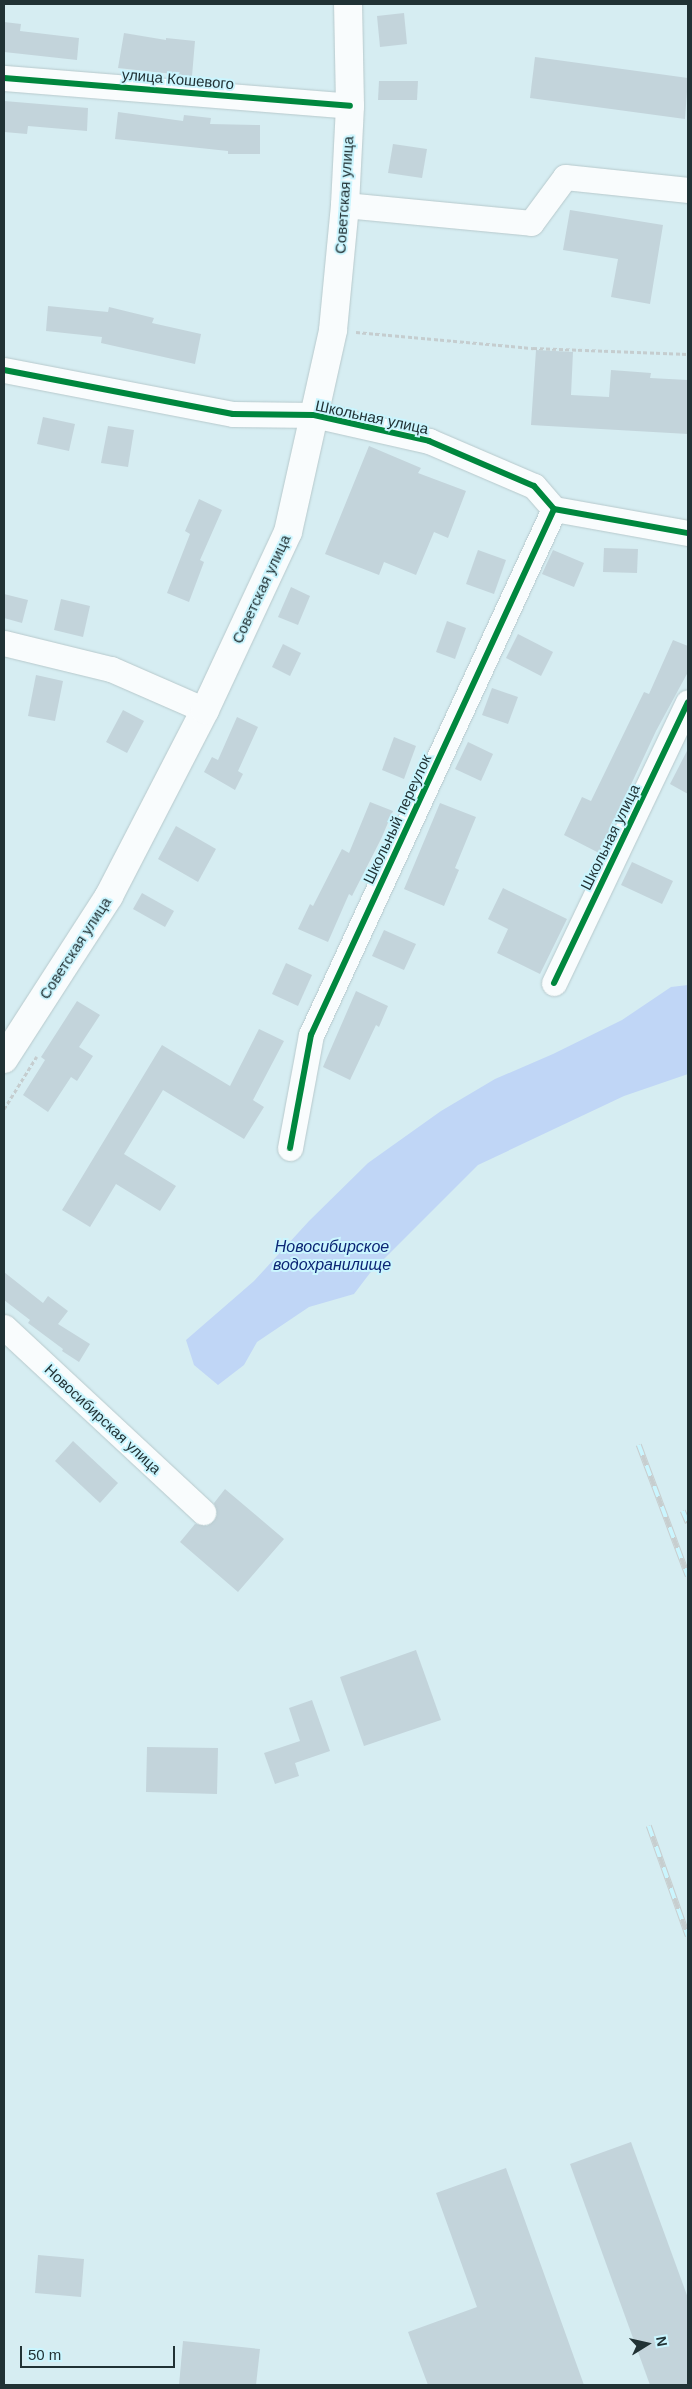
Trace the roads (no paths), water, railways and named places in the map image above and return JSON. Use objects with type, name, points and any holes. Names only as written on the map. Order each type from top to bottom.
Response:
[{"type":"main road","name":"Советская улица","points":[[4,1059],[109,896],[204,710],[288,532],[333,330],[345,204],[350,106],[348,4]]},
{"type":"street","name":"улица Кошевого","points":[[4,78],[350,106]]},
{"type":"street","points":[[345,204],[531,223],[565,177],[688,190]]},
{"type":"street","name":"Школьная улица","points":[[4,370],[233,414],[314,415],[429,441],[534,486],[554,509]]},
{"type":"street","points":[[554,509],[688,533]]},
{"type":"street","name":"Школьный переулок","points":[[290,1148],[311,1035],[554,509]]},
{"type":"street","points":[[4,643],[111,669],[204,710]]},
{"type":"street","name":"Школьная улица","points":[[554,983],[688,702]]},
{"type":"street","name":"Новосибирская улица","points":[[4,1327],[203,1512]]},
{"type":"water","name":"Новосибирское водохранилище","points":[[688,985],[688,1074],[624,1096],[478,1165],[370,1273],[354,1294],[309,1307],[257,1342],[244,1365],[218,1385],[194,1365],[186,1340],[254,1281],[309,1221],[368,1163],[441,1111],[495,1079],[553,1054],[622,1020],[671,987]]},
{"type":"railway","points":[[639,1445],[688,1576]]},
{"type":"railway","points":[[683,1511],[688,1523]]},
{"type":"railway","points":[[649,1826],[688,1936]]}]
